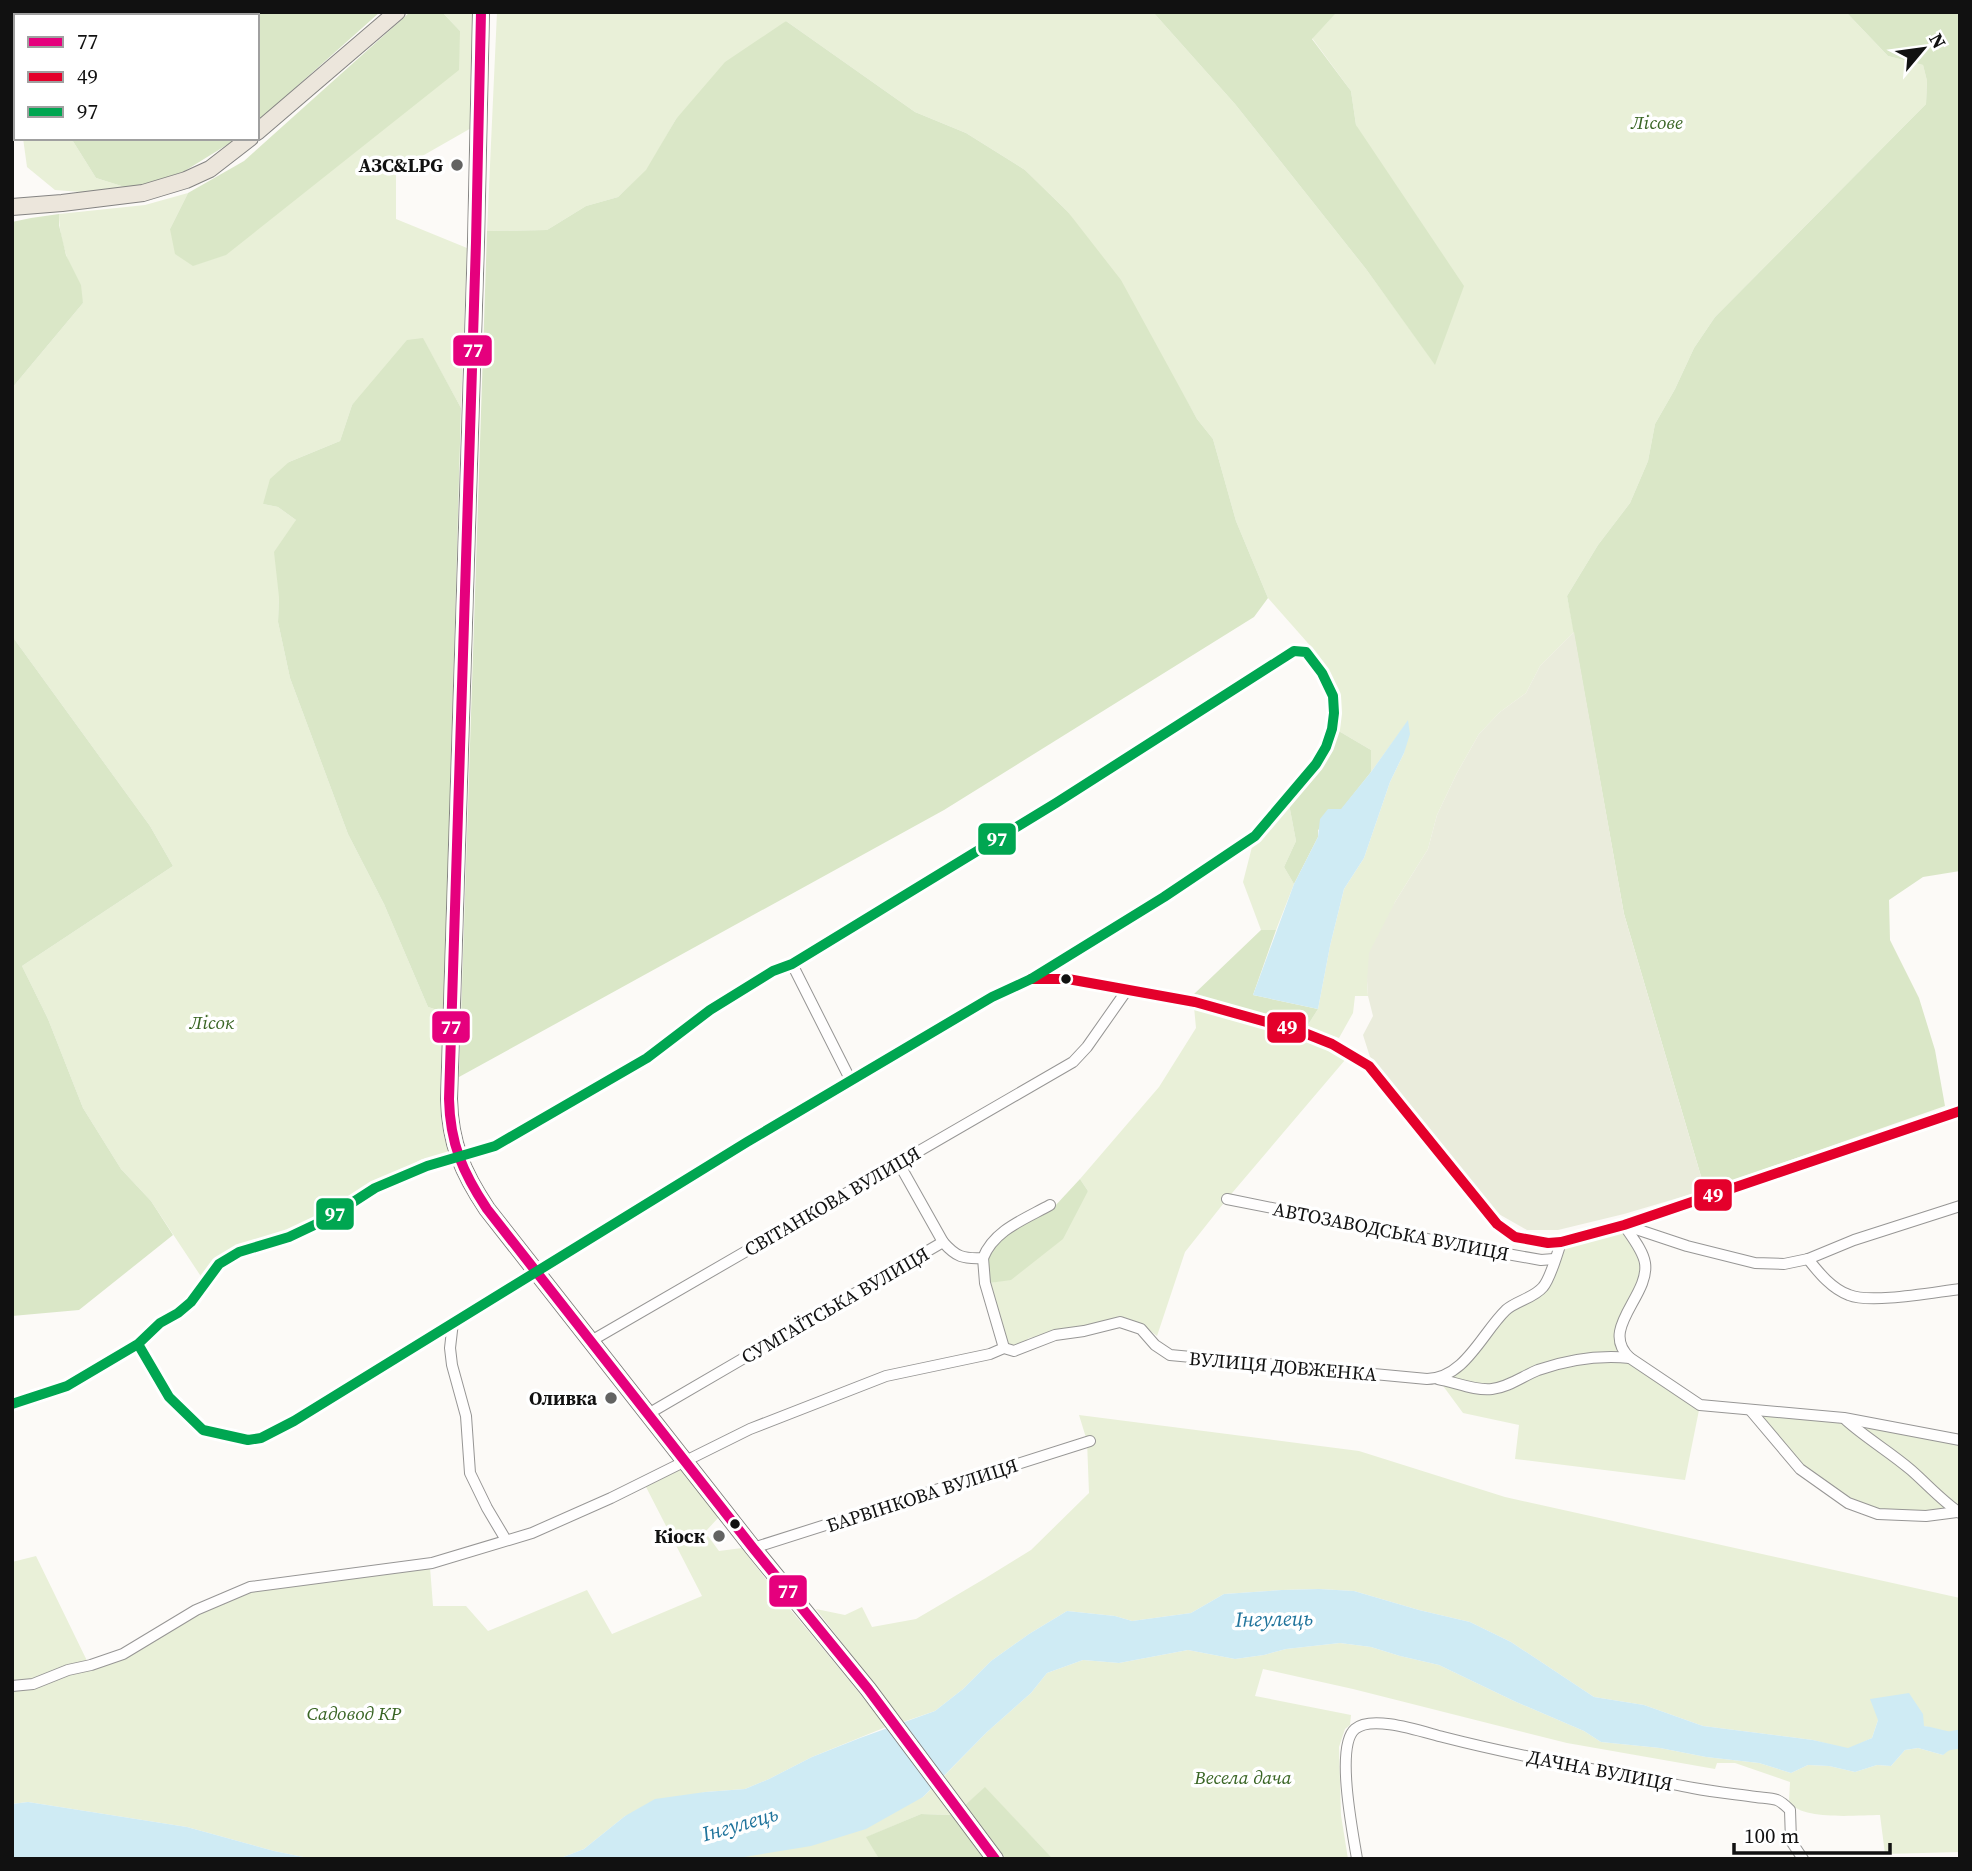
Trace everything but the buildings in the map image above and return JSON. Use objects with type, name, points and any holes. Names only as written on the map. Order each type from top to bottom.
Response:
[{"type":"main road","points":[[259,130],[397,12]]},
{"type":"main road","points":[[481,12],[449,1099],[453,1141],[471,1184],[487,1209],[753,1548],[868,1689],[995,1859]]},
{"type":"main road","points":[[12,207],[143,192],[175,183],[210,169],[247,140]]},
{"type":"street","points":[[12,1404],[67,1386],[138,1344],[160,1323],[191,1302],[219,1264],[239,1252],[289,1237],[327,1219],[375,1188],[427,1166],[495,1146],[647,1058],[710,1010],[773,971],[792,964],[1056,803],[1294,651],[1306,652],[1328,684],[1333,696],[1334,713],[1326,747],[1301,783],[1255,836],[1164,897],[1031,979],[992,998],[851,1081],[294,1421],[261,1438],[248,1440],[203,1430],[169,1396],[138,1344]]},
{"type":"street","points":[[792,964],[851,1081]]},
{"type":"street","points":[[1031,979],[1068,979],[1195,1002],[1302,1031],[1332,1044],[1369,1066],[1497,1224],[1515,1237],[1548,1243],[1624,1225],[1960,1111]]},
{"type":"street","name":"СВІТАНКОВА ВУЛИЦЯ","points":[[591,1341],[1073,1062],[1087,1047],[1126,990]]},
{"type":"street","points":[[898,1162],[943,1242]]},
{"type":"street","name":"АВТОЗАВОДСЬКА ВУЛИЦЯ","points":[[1227,1199],[1457,1245],[1541,1260],[1554,1259]]},
{"type":"street","points":[[1004,1348],[985,1283],[983,1258],[993,1240],[1050,1205]]},
{"type":"street","points":[[1624,1225],[1687,1246],[1755,1263],[1784,1264],[1808,1259],[1854,1240],[1960,1206]]},
{"type":"street","points":[[1624,1225],[1645,1264],[1644,1278],[1624,1320],[1619,1343],[1630,1358],[1700,1405],[1844,1418],[1960,1440]]},
{"type":"street","name":"СУМГАЇТСЬКА ВУЛИЦЯ","points":[[648,1414],[943,1242],[952,1254],[968,1259],[983,1258]]},
{"type":"street","points":[[1438,1379],[1449,1374],[1464,1361],[1508,1309],[1543,1287],[1561,1242]]},
{"type":"street","points":[[1808,1259],[1828,1282],[1846,1294],[1862,1299],[1960,1289]]},
{"type":"street","points":[[453,1322],[450,1348],[466,1416],[470,1473],[506,1540]]},
{"type":"street","name":"ВУЛИЦЯ ДОВЖЕНКА","points":[[12,1686],[33,1684],[68,1670],[123,1654],[196,1610],[250,1587],[432,1563],[532,1533],[558,1523],[750,1429],[886,1376],[990,1354],[1004,1348],[1013,1351],[1055,1335],[1120,1322],[1141,1329],[1155,1346],[1170,1355],[1438,1379],[1492,1389],[1538,1370],[1571,1361],[1605,1356],[1630,1358]]},
{"type":"street","points":[[1751,1411],[1800,1469],[1848,1503],[1878,1514],[1926,1516],[1959,1513]]},
{"type":"street","points":[[1844,1418],[1863,1436],[1912,1471],[1959,1513]]},
{"type":"street","name":"БАРВІНКОВА ВУЛИЦЯ","points":[[753,1548],[1090,1441]]},
{"type":"street","name":"ДАЧНА ВУЛИЦЯ","points":[[1357,1859],[1346,1780],[1347,1745],[1351,1733],[1357,1727],[1377,1723],[1492,1749],[1698,1789],[1779,1800],[1790,1810],[1791,1841],[1803,1859]]},
{"type":"green space","points":[[12,12],[83,12],[14,14],[14,88]]},
{"type":"green space","points":[[380,12],[259,120],[259,14],[82,14]]},
{"type":"green space","points":[[410,12],[442,12],[460,31],[459,70],[226,255],[193,266],[175,254],[170,229],[188,193],[244,161]]},
{"type":"green space","name":"Лісок","points":[[442,12],[472,12],[475,29],[473,127],[396,171],[396,219],[467,248],[461,408],[423,339],[352,405],[340,441],[289,462],[263,504],[278,507],[296,520],[279,597],[278,622],[290,678],[348,834],[384,904],[428,1007],[444,1012],[441,1102],[443,1127],[450,1156],[422,1159],[287,1233],[219,1260],[202,1278],[151,1201],[121,1169],[83,1108],[48,1019],[22,966],[173,866],[150,826],[12,636],[12,388],[83,303],[64,248],[59,214],[145,205],[188,193],[170,229],[460,31]]},
{"type":"green space","name":"Лісове","points":[[497,12],[1153,12],[1235,104],[1366,269],[1435,364],[1356,125],[1351,91],[1312,38],[1337,12],[1846,12],[1888,56],[1923,65],[1927,81],[1926,104],[1715,317],[1694,348],[1655,424],[1648,461],[1630,503],[1598,545],[1567,596],[1574,632],[1540,666],[1526,693],[1500,712],[1479,734],[1437,815],[1428,849],[1395,902],[1367,981],[1368,996],[1355,996],[1353,1013],[1339,1038],[1306,1028],[1318,1009],[1344,889],[1364,858],[1390,782],[1404,753],[1408,721],[1371,772],[1371,750],[1337,730],[1337,697],[1326,670],[1314,650],[1268,598],[1236,521],[1213,439],[1197,419],[1068,212],[1025,170],[966,133],[915,112],[786,21],[676,119],[647,170],[618,197],[586,206],[547,230],[487,231]]},
{"type":"green space","points":[[1153,12],[1337,12],[1312,39],[1351,91],[1356,125],[1464,286],[1435,365],[1366,269],[1235,104]]},
{"type":"green space","points":[[1846,12],[1960,12],[1960,871],[1923,877],[1889,900],[1890,940],[1919,998],[1935,1050],[1945,1106],[1705,1190],[1624,914],[1567,596],[1598,545],[1630,503],[1648,461],[1655,424],[1694,348],[1715,317],[1926,104],[1927,81],[1923,65],[1888,56]]},
{"type":"green space","points":[[786,21],[915,112],[966,133],[1025,170],[1068,212],[1121,280],[1197,419],[1213,439],[1236,521],[1268,598],[1254,617],[944,810],[459,1077],[487,231],[547,230],[586,206],[618,197],[646,170],[676,119],[725,62]]},
{"type":"green space","points":[[23,140],[72,140],[96,178],[131,189],[94,193],[55,190],[27,167]]},
{"type":"green space","points":[[72,140],[235,140],[183,172],[131,189],[96,178]]},
{"type":"green space","points":[[59,214],[66,255],[81,285],[83,303],[12,388],[12,222]]},
{"type":"green space","points":[[423,338],[461,408],[444,1012],[428,1007],[384,904],[348,834],[290,678],[278,622],[279,597],[274,552],[296,520],[278,507],[263,504],[270,479],[289,462],[340,441],[352,405],[407,340]]},
{"type":"green space","points":[[1574,632],[1624,914],[1705,1190],[1558,1230],[1527,1230],[1497,1213],[1370,1057],[1363,1035],[1373,1016],[1367,981],[1369,953],[1395,902],[1428,849],[1437,815],[1479,734],[1500,712],[1526,693],[1540,666]]},
{"type":"green space","points":[[12,636],[150,826],[173,866],[22,966],[48,1019],[83,1108],[121,1169],[151,1201],[173,1235],[79,1310],[12,1316]]},
{"type":"green space","points":[[1337,730],[1371,750],[1371,772],[1341,810],[1318,830],[1318,837],[1294,884],[1284,867],[1296,841],[1289,804],[1319,768]]},
{"type":"green space","points":[[1289,804],[1296,841],[1284,867],[1294,884],[1276,930],[1261,930],[1243,882],[1253,843]]},
{"type":"green space","points":[[1261,930],[1276,930],[1253,995],[1318,1009],[1306,1028],[1193,995]]},
{"type":"green space","points":[[1194,1007],[1291,1034],[1345,1060],[1185,1252],[1157,1336],[1140,1323],[1120,1316],[1079,1329],[1029,1338],[1021,1345],[1005,1343],[990,1283],[1011,1279],[1088,1191],[1080,1179],[1159,1087],[1196,1028]]},
{"type":"green space","points":[[1080,1179],[1088,1191],[1063,1239],[1011,1280],[990,1283],[988,1260],[995,1244],[1020,1224],[1054,1207]]},
{"type":"green space","points":[[1624,1225],[1645,1264],[1619,1343],[1700,1405],[1685,1480],[1515,1459],[1519,1425],[1463,1413],[1438,1379],[1449,1374],[1508,1309],[1543,1287],[1561,1242]]},
{"type":"green space","points":[[1751,1411],[1844,1418],[1960,1440],[1960,1513],[1878,1514],[1848,1503],[1800,1469]]},
{"type":"green space","name":"Весела дача","points":[[1079,1415],[1359,1451],[1505,1497],[1960,1598],[1960,1852],[1885,1854],[1880,1815],[1831,1816],[1806,1812],[1789,1802],[1790,1782],[1735,1763],[1717,1763],[1715,1769],[1567,1743],[1263,1669],[1255,1696],[1351,1715],[1350,1725],[1345,1729],[1339,1747],[1341,1815],[1348,1859],[1053,1859],[985,1788],[965,1805],[944,1776],[987,1732],[1031,1693],[1047,1673],[1083,1660],[1119,1663],[1188,1650],[1235,1659],[1286,1649],[1340,1643],[1371,1647],[1439,1665],[1584,1731],[1601,1742],[1759,1763],[1791,1773],[1808,1765],[1829,1766],[1855,1772],[1877,1765],[1891,1766],[1905,1750],[1918,1748],[1943,1755],[1952,1733],[1878,1720],[1872,1738],[1848,1749],[1813,1740],[1703,1726],[1644,1705],[1594,1697],[1511,1642],[1470,1622],[1354,1591],[1319,1589],[1224,1594],[1191,1613],[1132,1621],[1115,1616],[1067,1611],[991,1661],[963,1689],[935,1711],[903,1722],[816,1609],[845,1615],[862,1607],[872,1627],[916,1619],[1031,1550],[1089,1493],[1087,1441]]},
{"type":"green space","name":"Садовод КР","points":[[681,1468],[719,1517],[705,1532],[719,1551],[742,1548],[886,1727],[812,1757],[745,1789],[705,1792],[625,1816],[584,1849],[558,1859],[313,1859],[187,1827],[28,1802],[12,1804],[12,1562],[36,1556],[91,1669],[199,1612],[250,1592],[430,1567],[433,1606],[466,1606],[488,1631],[587,1590],[612,1634],[702,1596],[645,1485]]},
{"type":"green space","points":[[985,1787],[1053,1859],[1006,1859],[965,1805]]},
{"type":"green space","points":[[932,1788],[953,1815],[921,1814],[867,1837],[879,1859],[732,1859],[923,1797]]},
{"type":"green space","points":[[921,1814],[952,1815],[995,1859],[879,1859],[866,1837]]},
{"type":"water","points":[[1408,720],[1410,734],[1404,753],[1390,782],[1364,858],[1344,889],[1318,1009],[1253,995],[1294,884],[1318,837],[1320,819],[1328,809],[1341,809]]},
{"type":"water","points":[[1319,1589],[1354,1591],[1470,1622],[1511,1642],[1594,1697],[1644,1705],[1703,1726],[1813,1740],[1848,1748],[1872,1738],[1878,1720],[1870,1699],[1909,1693],[1923,1714],[1924,1726],[1953,1734],[1952,1748],[1943,1755],[1918,1748],[1905,1750],[1891,1766],[1877,1765],[1855,1772],[1829,1766],[1808,1765],[1791,1773],[1759,1763],[1601,1742],[1584,1731],[1439,1665],[1371,1647],[1340,1643],[1286,1649],[1235,1659],[1188,1650],[1119,1663],[1083,1660],[1047,1673],[1031,1693],[987,1732],[923,1797],[866,1829],[811,1846],[732,1859],[558,1859],[584,1849],[625,1816],[655,1799],[745,1789],[812,1757],[935,1711],[963,1689],[991,1661],[1067,1611],[1115,1616],[1132,1621],[1191,1613],[1224,1594]]},
{"type":"water","points":[[28,1802],[187,1827],[313,1859],[12,1859],[12,1804]]},
{"type":"waterway","name":"Інгулець","points":[[1927,1736],[1948,1741],[1960,1739]]},
{"type":"transit line","name":"77","points":[[481,12],[449,1099],[455,1144],[471,1183],[487,1209],[753,1548],[868,1689],[995,1859]]},
{"type":"transit line","name":"97","points":[[12,1404],[67,1386],[138,1344],[160,1323],[191,1302],[219,1264],[239,1252],[289,1237],[327,1219],[375,1188],[427,1166],[495,1146],[647,1058],[710,1010],[773,971],[792,964],[1056,803],[1294,651],[1306,652],[1322,673],[1333,696],[1334,713],[1326,747],[1316,764],[1255,836],[1164,897],[1031,979],[992,997],[747,1142],[294,1421],[261,1438],[248,1440],[203,1430],[169,1397],[138,1344]]},
{"type":"transit line","name":"49","points":[[1031,979],[1068,979],[1195,1002],[1302,1032],[1332,1044],[1369,1066],[1497,1224],[1515,1237],[1548,1243],[1624,1225],[1960,1111]]},
{"type":"place","name":"АЗС&LPG","points":[[457,165]]},
{"type":"place","name":"Оливка","points":[[611,1398]]},
{"type":"place","name":"Кіоск","points":[[719,1536]]}]
